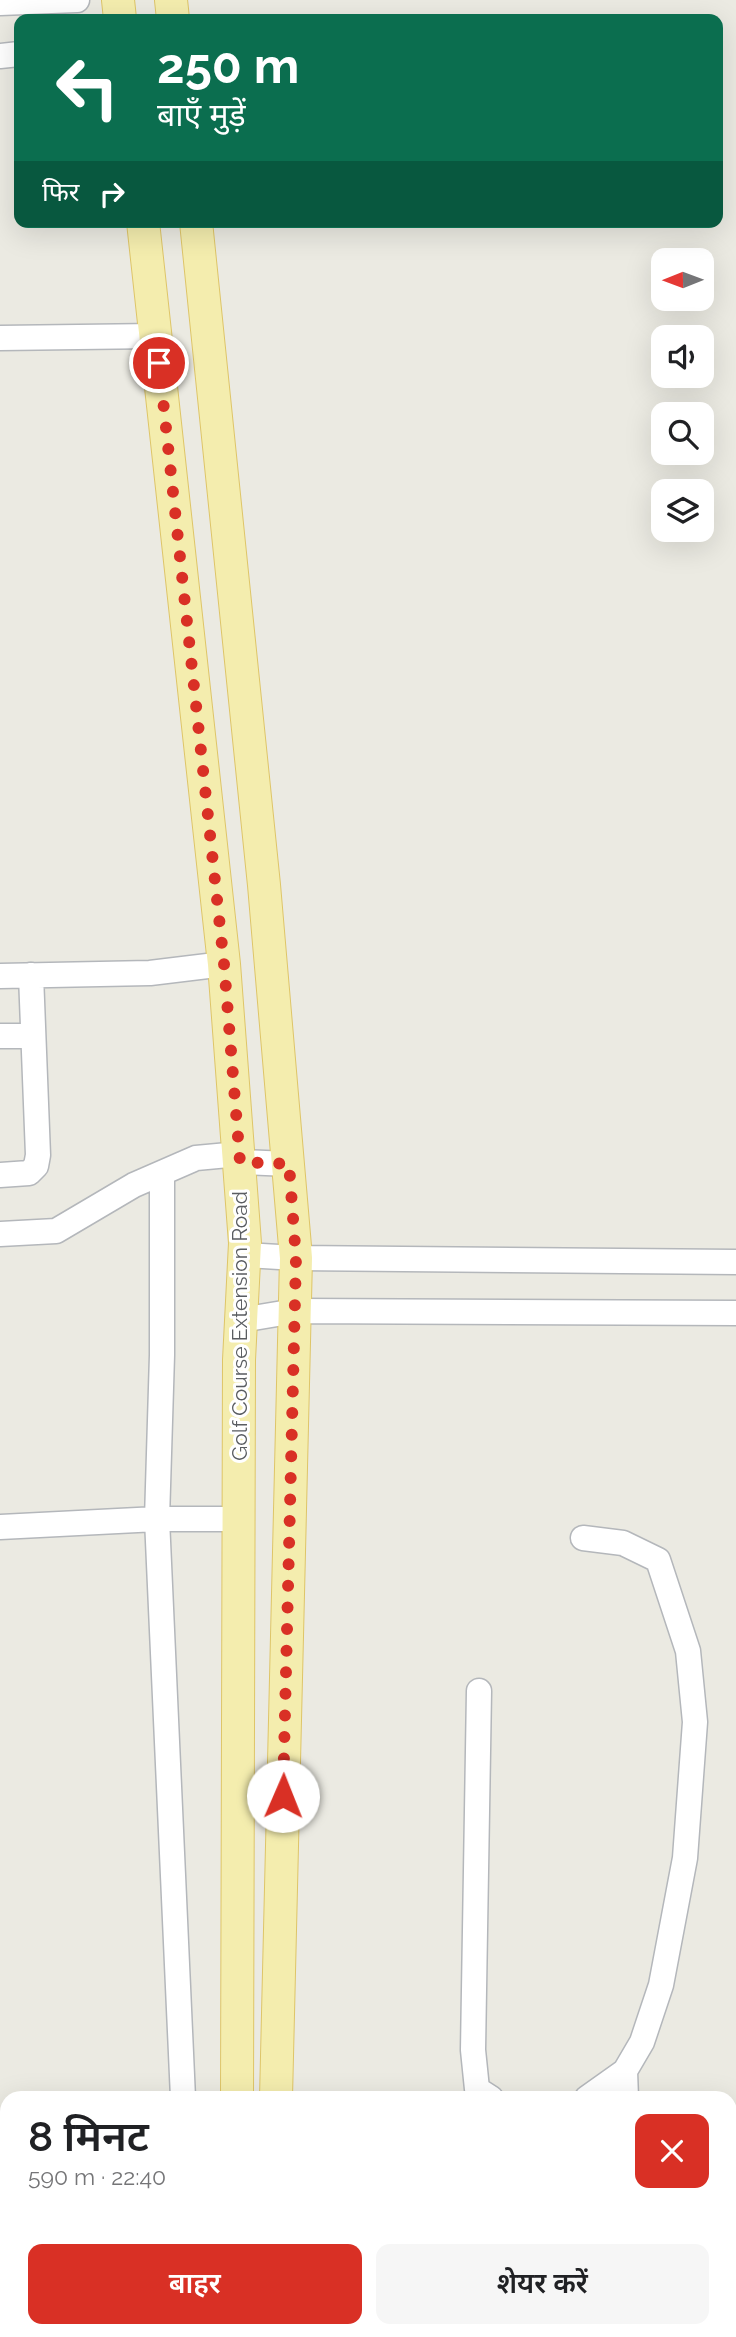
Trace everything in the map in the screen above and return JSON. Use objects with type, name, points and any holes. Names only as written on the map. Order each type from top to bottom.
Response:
[{"type":"main road","name":"Golf Course Extension Road","points":[[144,228],[224,964],[240,1158],[244,1255],[239,1519],[237,2091]]},
{"type":"main road","points":[[197,228],[261,858],[296,1258],[275,2091]]},
{"type":"street","points":[[0,3],[77,0]]},
{"type":"street","points":[[0,338],[156,335]]},
{"type":"street","points":[[0,976],[150,974],[224,964]]},
{"type":"street","points":[[0,1175],[29,1173],[36,1166],[38,1155],[31,975]]},
{"type":"street","points":[[0,1036],[33,1036]]},
{"type":"street","points":[[0,1234],[56,1231],[134,1185],[196,1158],[240,1158],[289,1164]]},
{"type":"street","points":[[162,1174],[162,1355],[157,1519],[183,2091]]},
{"type":"street","points":[[244,1255],[296,1258],[736,1262]]},
{"type":"street","points":[[241,1320],[295,1311],[736,1313]]},
{"type":"street","points":[[0,1527],[157,1519],[239,1519]]},
{"type":"street","points":[[583,1538],[623,1543],[658,1560],[688,1651],[695,1722],[685,1858],[661,1985],[642,2042],[625,2071],[598,2091]]},
{"type":"street","points":[[479,1691],[472,2050],[477,2089],[480,2091]]},
{"type":"street","points":[[625,2071],[626,2091]]},
{"type":"route","points":[[159,363],[224,964],[240,1162],[289,1164],[296,1258],[283,1796]]}]
